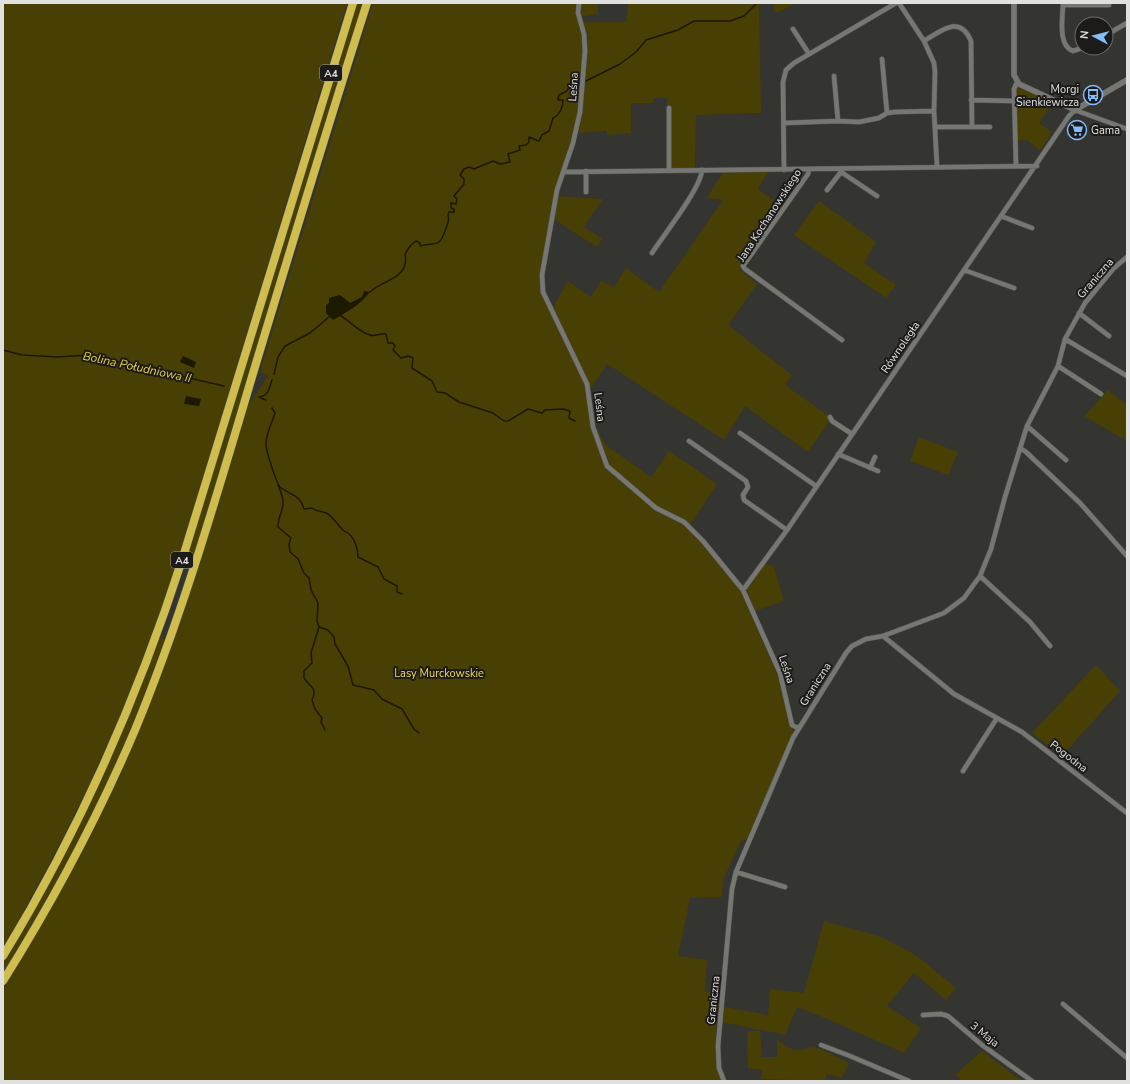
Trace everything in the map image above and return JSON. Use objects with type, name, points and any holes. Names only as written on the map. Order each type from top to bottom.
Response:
[{"type":"highway","name":"A4","points":[[3,956],[60,856],[95,786],[128,709],[155,640],[183,557],[353,3]]},
{"type":"highway","name":"A4","points":[[3,981],[58,888],[106,795],[134,732],[168,645],[207,527],[367,3]]},
{"type":"street","name":"Leśna","points":[[579,3],[578,13],[584,34],[585,51],[580,112],[573,143],[564,172],[556,190],[541,285],[543,292],[587,384],[593,426],[607,466],[656,508],[684,522],[703,541],[744,590],[780,673],[792,725],[798,728]]},
{"type":"street","points":[[784,170],[785,73],[791,65],[896,3]]},
{"type":"street","points":[[899,3],[924,41],[934,63],[936,167]]},
{"type":"street","points":[[1014,3],[1014,76],[1016,82],[1014,89],[1014,101],[1016,166]]},
{"type":"street","points":[[1074,51],[1066,47],[1063,40],[1063,4],[1109,5]]},
{"type":"street","points":[[1114,30],[1127,23]]},
{"type":"street","points":[[924,41],[951,26],[956,26],[965,31],[971,41],[972,127]]},
{"type":"street","points":[[793,29],[809,54]]},
{"type":"street","points":[[882,59],[887,113]]},
{"type":"street","points":[[834,76],[838,121]]},
{"type":"street","points":[[1075,110],[1127,80]]},
{"type":"street","points":[[1016,82],[1075,110],[1127,129]]},
{"type":"street","points":[[971,100],[1014,101]]},
{"type":"street","points":[[669,108],[669,171]]},
{"type":"street","points":[[784,123],[838,121],[859,122],[879,118],[887,113],[934,110]]},
{"type":"street","name":"Równoległa","points":[[744,590],[787,530],[1001,216],[1037,166],[1069,116],[1075,110]]},
{"type":"street","points":[[936,127],[990,127]]},
{"type":"street","name":"Jana Kochanowskiego","points":[[564,172],[841,170],[1037,166]]},
{"type":"street","points":[[652,253],[688,200],[702,175],[702,170]]},
{"type":"street","name":"Jana Kochanowskiego","points":[[809,170],[808,174],[743,266],[842,340]]},
{"type":"street","points":[[827,190],[841,170],[877,196]]},
{"type":"street","points":[[586,171],[586,192]]},
{"type":"street","points":[[1001,216],[1032,228]]},
{"type":"street","name":"Graniczna","points":[[724,1081],[719,1068],[718,1046],[732,889],[736,872],[798,728],[849,650],[858,642],[866,638],[883,636],[944,613],[964,598],[980,576],[991,549],[1020,448],[1028,426],[1058,366],[1065,339],[1085,303],[1109,274],[1127,257]]},
{"type":"street","points":[[964,270],[1014,288]]},
{"type":"street","name":"Graniczna","points":[[1079,313],[1109,336]]},
{"type":"street","points":[[1065,339],[1127,376]]},
{"type":"street","points":[[1058,366],[1101,394]]},
{"type":"street","points":[[830,417],[832,421],[852,434]]},
{"type":"street","points":[[1028,426],[1066,460]]},
{"type":"street","points":[[740,432],[816,486]]},
{"type":"street","points":[[689,441],[746,481],[748,487],[743,495],[744,500],[787,530]]},
{"type":"street","points":[[1020,448],[1080,503],[1127,556]]},
{"type":"street","points":[[838,454],[878,471]]},
{"type":"street","points":[[870,468],[875,457]]},
{"type":"street","points":[[980,576],[1030,622],[1050,646]]},
{"type":"street","name":"Pogodna","points":[[883,636],[954,694],[1032,738],[1127,813]]},
{"type":"street","points":[[963,771],[997,718]]},
{"type":"street","points":[[736,872],[785,887]]},
{"type":"street","points":[[1063,1004],[1127,1058]]},
{"type":"street","name":"3 Maja","points":[[923,1015],[941,1014],[948,1016],[982,1045],[1032,1081]]},
{"type":"street","points":[[821,1046],[850,1056],[909,1081]]},
{"type":"green space","points":[[3,3],[347,3],[170,584],[138,672],[137,669],[136,672],[138,673],[108,744],[75,813],[41,880],[3,947]]},
{"type":"green space","points":[[356,3],[364,3],[192,563],[186,561]]},
{"type":"green space","name":"Lasy Murckowskie","points":[[373,3],[577,3],[577,13],[584,51],[579,110],[564,167],[540,275],[541,291],[586,385],[592,427],[606,468],[650,506],[683,523],[708,550],[741,591],[780,682],[789,721],[794,732],[749,838],[741,841],[723,880],[722,897],[690,898],[678,956],[707,960],[705,991],[720,994],[719,1006],[768,1015],[770,989],[804,993],[824,921],[882,937],[917,956],[956,988],[946,1000],[914,973],[887,1006],[921,1028],[904,1053],[797,1007],[785,1035],[717,1021],[716,1051],[722,1081],[3,1081],[3,990],[60,893],[122,772],[124,760],[246,409],[268,376],[260,372],[267,368],[261,371],[261,368]]},
{"type":"green space","points":[[581,3],[598,3],[598,14],[581,17]]},
{"type":"green space","points":[[628,3],[766,3],[759,5],[761,113],[696,115],[695,168],[667,168],[667,98],[653,98],[653,103],[631,103],[631,133],[607,135],[607,131],[579,133],[588,34],[583,22],[626,22]]},
{"type":"green space","points":[[774,3],[796,3],[779,12],[774,12]]},
{"type":"green space","points":[[1019,86],[1052,104],[1039,123],[1052,132],[1040,151],[1027,140],[1017,141],[1016,88]]},
{"type":"green space","points":[[723,172],[768,172],[758,189],[781,206],[740,270],[757,284],[728,325],[792,375],[785,385],[827,415],[830,420],[808,452],[745,406],[724,440],[607,364],[591,388],[553,307],[568,281],[591,297],[601,281],[614,287],[626,268],[659,292],[723,200],[707,198]]},
{"type":"green space","points":[[557,196],[603,199],[584,227],[602,239],[597,247],[552,218]]},
{"type":"green space","points":[[819,201],[876,242],[864,263],[896,285],[886,298],[794,235]]},
{"type":"green space","points":[[1108,390],[1127,405],[1127,441],[1084,416]]},
{"type":"green space","points":[[596,428],[606,445],[651,477],[669,451],[717,484],[690,525],[657,506],[611,467]]},
{"type":"green space","points":[[919,437],[958,452],[948,475],[910,461]]},
{"type":"green space","points":[[765,563],[774,567],[784,601],[755,611],[746,589]]},
{"type":"green space","points":[[159,637],[166,640],[131,729],[92,816],[63,873],[3,975],[3,961],[27,921],[111,757]]},
{"type":"green space","points":[[1096,665],[1120,691],[1062,756],[1032,733]]},
{"type":"green space","points":[[747,1031],[760,1031],[762,1057],[777,1057],[777,1039],[792,1049],[801,1050],[810,1047],[821,1049],[849,1063],[842,1078],[827,1074],[824,1081],[761,1079],[762,1070],[748,1068]]},
{"type":"green space","points":[[982,1051],[1022,1081],[963,1081],[955,1075]]},
{"type":"shaded area","points":[[364,291],[370,292],[358,304],[333,320],[326,313],[326,305],[329,303],[329,298],[340,295],[350,303],[362,297]]},
{"type":"shaded area","points":[[183,356],[196,362],[194,368],[180,362]]},
{"type":"shaded area","points":[[186,396],[201,399],[199,406],[184,404]]},
{"type":"waterway","name":"Bolina Południowa II","points":[[586,81],[620,64],[636,52],[646,40],[678,30],[694,21],[730,21],[744,16],[757,3]]},
{"type":"waterway","name":"Bolina Południowa II","points":[[370,292],[400,274],[405,262],[405,254],[410,246],[416,241],[420,243],[420,246],[436,243],[441,240],[448,223],[449,212],[454,212],[454,209],[451,208],[451,203],[456,204],[457,199],[454,196],[464,184],[464,179],[460,175],[464,169],[469,167],[474,169],[493,161],[500,164],[510,162],[508,154],[520,150],[519,146],[526,145],[529,142],[529,137],[539,141],[542,135],[549,131],[553,118],[558,115],[561,110],[563,100],[558,100],[559,95],[567,91],[569,87],[581,82]]},
{"type":"waterway","points":[[341,316],[366,334],[374,336],[386,334],[388,343],[393,343],[395,346],[393,350],[401,358],[408,356],[413,358],[412,368],[432,381],[437,392],[445,393],[459,402],[493,413],[504,421],[508,421],[528,409],[542,413],[545,410],[563,409],[570,411],[569,418],[575,421]]},
{"type":"waterway","name":"Bolina Południowa II","points":[[274,374],[278,357],[285,346],[310,333],[329,317]]},
{"type":"waterway","name":"Bolina Południowa II","points":[[3,350],[22,355],[58,357],[88,355],[224,386]]},
{"type":"waterway","name":"Bolina Południowa II","points":[[259,397],[267,393],[272,380]]},
{"type":"waterway","name":"Bolina Południowa II","points":[[261,398],[266,400]]},
{"type":"waterway","points":[[272,408],[275,413],[267,436],[266,446],[276,480],[280,487],[298,498],[304,509],[312,508],[326,513],[331,517],[344,531],[349,533],[357,548],[358,557],[378,567],[384,579],[397,586],[397,592],[402,594]]},
{"type":"waterway","points":[[278,485],[283,505],[278,520],[278,527],[291,538],[289,544],[290,552],[298,559],[304,573],[309,578],[311,590],[318,603],[317,621],[319,627],[328,630],[334,637],[335,644],[348,666],[353,685],[374,690],[382,699],[402,709],[414,729],[419,733]]},
{"type":"waterway","points":[[319,627],[311,653],[312,663],[304,671],[304,678],[314,690],[312,700],[315,709],[322,718],[321,722],[325,730]]},
{"type":"place","name":"Morgi Sienkiewicza","points":[[1093,95]]},
{"type":"place","name":"Gama","points":[[1077,130]]}]
